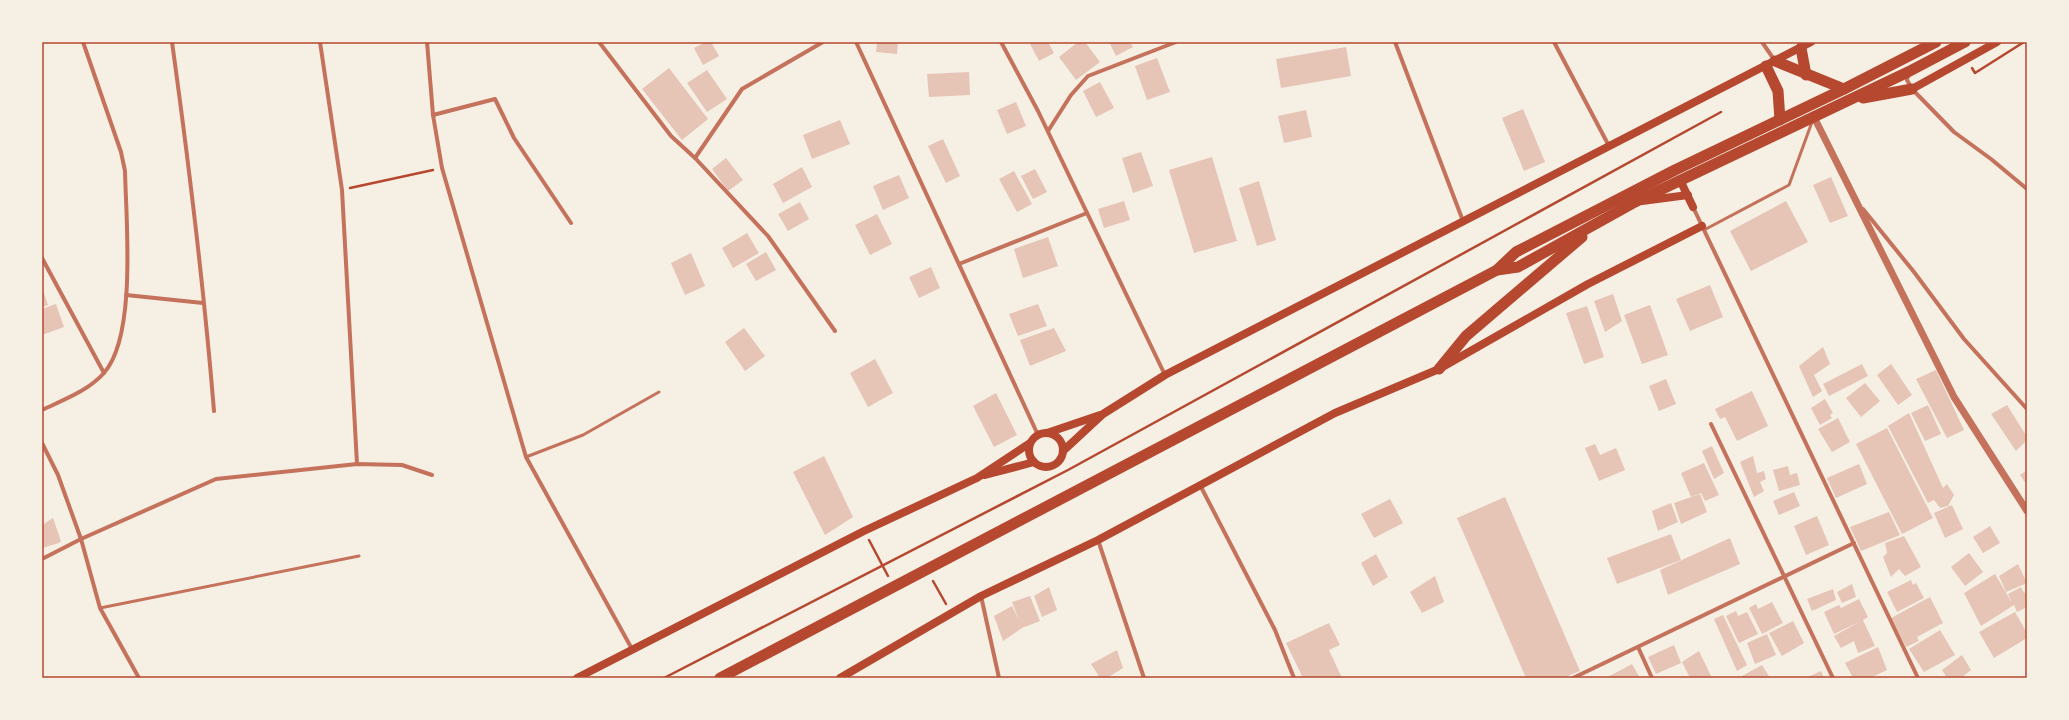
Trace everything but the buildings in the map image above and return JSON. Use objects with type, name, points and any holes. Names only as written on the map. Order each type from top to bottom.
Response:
[{"type":"highway","points":[[720,678],[926,568],[1497,270],[1516,252],[1675,170],[1844,89],[1936,42]]},
{"type":"highway","points":[[1497,270],[1518,267],[1635,202],[1908,72],[1965,42]]},
{"type":"highway","points":[[1801,48],[1806,74]]},
{"type":"highway","points":[[1771,64],[1806,74],[1844,89]]},
{"type":"highway","points":[[1771,64],[1778,91],[1780,120]]},
{"type":"highway","points":[[1848,101],[1912,89]]},
{"type":"highway","points":[[1439,369],[1466,336],[1600,222]]},
{"type":"main road","points":[[1030,443],[1029,453],[1034,462],[1043,467],[1051,466],[1059,461],[1063,451],[1103,414],[1165,375],[1771,64],[1811,42]]},
{"type":"main road","points":[[1912,89],[1997,42]]},
{"type":"main road","points":[[1680,180],[1693,207]]},
{"type":"main road","points":[[1635,202],[1688,195]]},
{"type":"main road","points":[[840,678],[981,596],[1098,540],[1335,413],[1439,369],[1588,284],[1703,228]]},
{"type":"main road","points":[[577,678],[864,531],[977,478],[1043,434],[1103,414]]},
{"type":"main road","points":[[1043,434],[1056,437],[1060,441],[1063,451]]},
{"type":"main road","points":[[977,478],[1034,462]]},
{"type":"street","points":[[42,410],[88,387],[104,373],[114,360],[123,326],[126,295],[125,171],[121,152],[83,42]]},
{"type":"street","points":[[172,42],[187,150],[207,329],[214,411]]},
{"type":"street","points":[[320,42],[342,190],[357,464]]},
{"type":"street","points":[[427,42],[433,115],[442,168],[526,457],[632,649]]},
{"type":"street","points":[[599,42],[671,136],[695,158],[768,236],[835,331]]},
{"type":"street","points":[[695,158],[742,89],[823,42]]},
{"type":"street","points":[[856,42],[959,264],[1043,434]]},
{"type":"street","points":[[1001,42],[1048,131],[1165,375]]},
{"type":"street","points":[[1048,131],[1071,95],[1088,76],[1176,42]]},
{"type":"street","points":[[1394,42],[1463,221]]},
{"type":"street","points":[[1554,42],[1609,146]]},
{"type":"street","points":[[1762,42],[1771,64]]},
{"type":"street","points":[[1908,72],[1907,80],[1912,89],[1954,132],[1991,159],[2027,189]]},
{"type":"street","points":[[433,115],[495,99],[514,138],[571,223]]},
{"type":"street","points":[[1814,117],[1859,204],[1954,397],[2027,511]]},
{"type":"street","points":[[1859,204],[1914,272],[1964,339],[2027,409]]},
{"type":"street","points":[[1693,207],[1918,678]]},
{"type":"street","points":[[959,264],[1087,213]]},
{"type":"street","points":[[42,258],[104,373]]},
{"type":"street","points":[[126,295],[203,303]]},
{"type":"street","points":[[1711,424],[1833,678]]},
{"type":"street","points":[[42,443],[58,475],[80,539],[100,608],[139,678]]},
{"type":"street","points":[[42,559],[80,539],[216,479],[357,464],[402,465],[432,475]]},
{"type":"street","points":[[1200,485],[1275,630],[1294,678]]},
{"type":"street","points":[[1098,540],[1144,678]]},
{"type":"street","points":[[1573,678],[1854,543]]},
{"type":"street","points":[[981,596],[999,678]]},
{"type":"street","points":[[1638,647],[1652,678]]},
{"type":"lane","points":[[1703,228],[1789,185],[1814,117]]},
{"type":"lane","points":[[526,457],[583,436],[659,392]]},
{"type":"lane","points":[[100,608],[359,556]]},
{"type":"path","points":[[1975,73],[2024,42]]},
{"type":"path","points":[[664,678],[1068,470],[1722,112]]},
{"type":"path","points":[[342,190],[442,168]]},
{"type":"path","points":[[864,531],[893,586]]},
{"type":"path","points":[[926,568],[944,601]]}]
